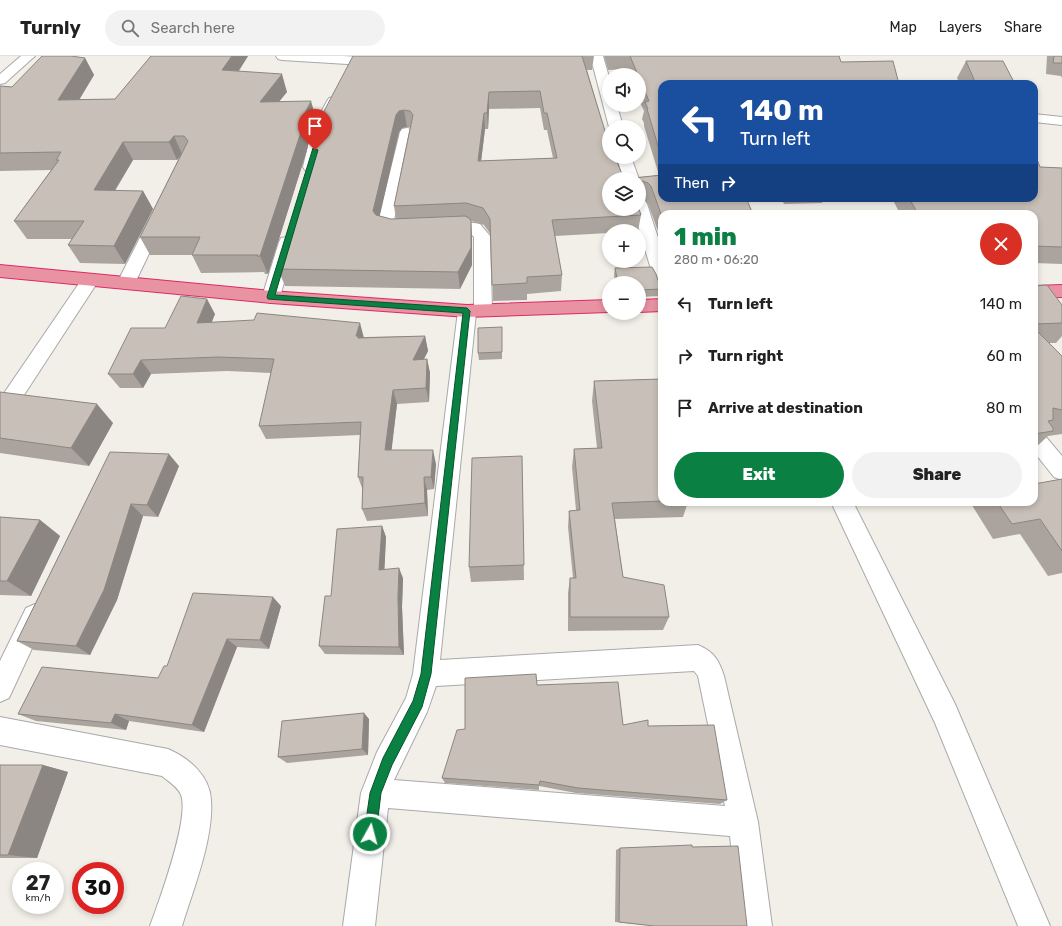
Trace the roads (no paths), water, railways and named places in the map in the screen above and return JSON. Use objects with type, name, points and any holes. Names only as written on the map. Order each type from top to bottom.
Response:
[{"type":"highway","points":[[0,271],[271,297],[475,311],[602,306]]},
{"type":"highway","points":[[1038,292],[1062,291]]},
{"type":"highway","points":[[646,306],[658,305]]},
{"type":"street","points":[[0,80],[29,56]]},
{"type":"street","points":[[282,56],[393,62]]},
{"type":"street","points":[[551,63],[598,59],[602,74]]},
{"type":"street","points":[[347,74],[354,60]]},
{"type":"street","points":[[306,179],[319,129],[340,88]]},
{"type":"street","points":[[1038,118],[1062,121]]},
{"type":"street","points":[[359,926],[376,793],[387,762],[418,703],[426,674],[475,311],[482,236],[478,230],[468,228],[394,230],[386,227],[407,132]]},
{"type":"street","points":[[126,283],[163,207]]},
{"type":"street","points":[[643,216],[658,263]]},
{"type":"street","points":[[271,297],[291,231]]},
{"type":"street","points":[[0,415],[90,280]]},
{"type":"street","points":[[1038,442],[1062,471]]},
{"type":"street","points":[[844,506],[945,714],[1034,926]]},
{"type":"street","points":[[0,689],[45,596]]},
{"type":"street","points":[[426,674],[698,658],[708,667],[711,676],[743,822],[756,926]]},
{"type":"street","points":[[0,731],[168,763],[186,777],[196,790],[197,808],[193,840],[166,926]]},
{"type":"street","points":[[376,793],[743,822]]}]
